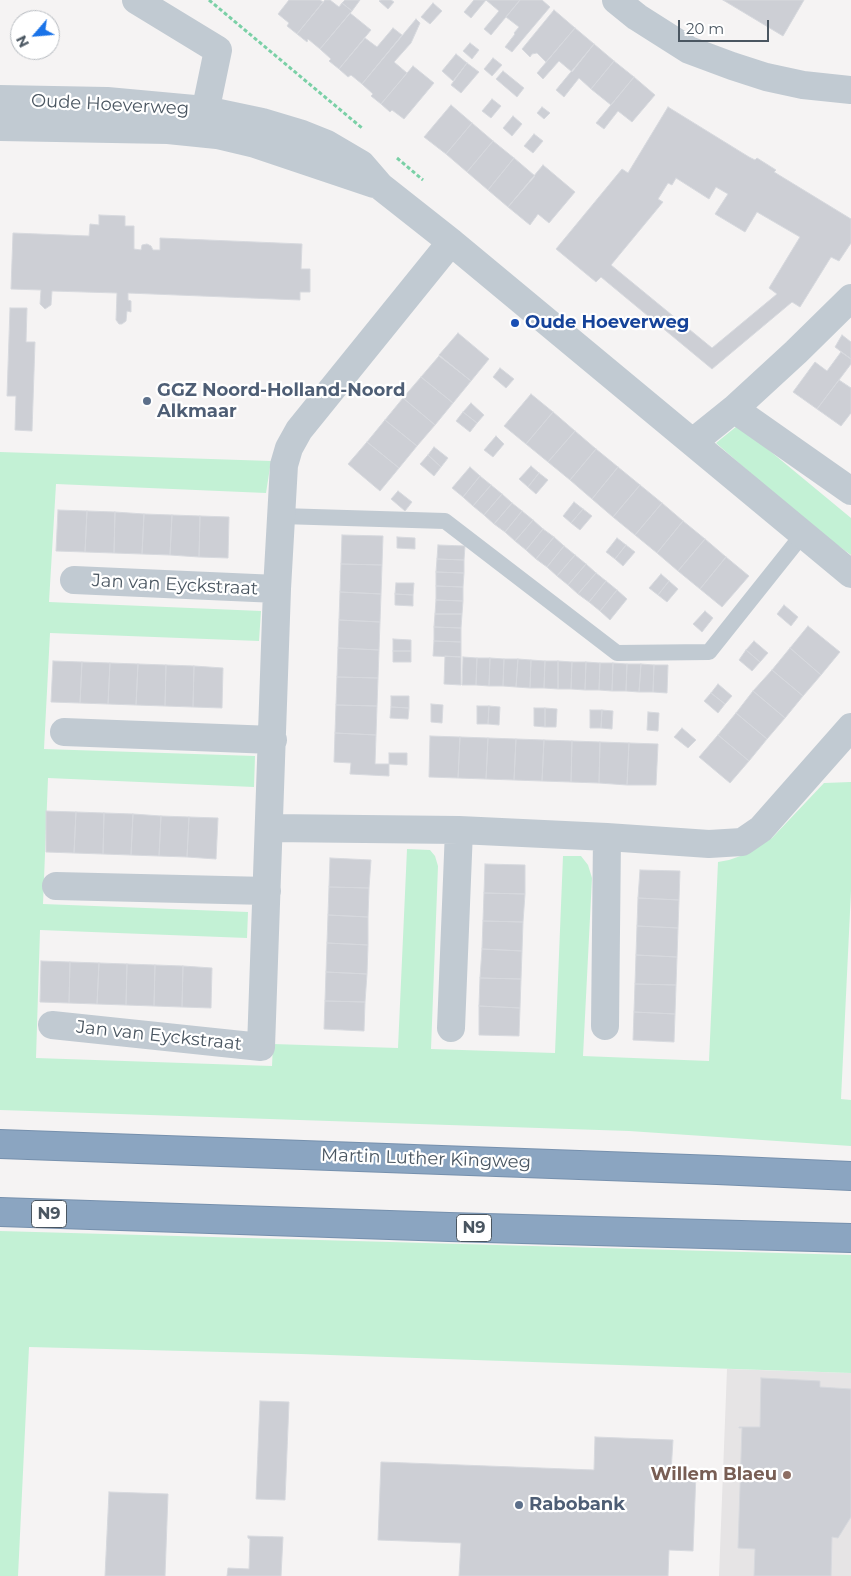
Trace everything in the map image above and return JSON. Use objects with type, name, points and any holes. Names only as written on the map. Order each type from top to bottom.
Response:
[{"type":"highway","name":"Martin Luther Kingweg","points":[[0,1144],[851,1176]]},
{"type":"highway","name":"N9","points":[[0,1212],[851,1238]]},
{"type":"street","points":[[136,0],[218,50],[203,121]]},
{"type":"street","points":[[616,0],[637,17],[690,50],[766,77],[803,85],[851,90]]},
{"type":"street","name":"Oude Hoeverweg","points":[[0,99],[108,101],[203,121],[217,135],[255,144],[380,186],[451,242],[851,574]]},
{"type":"street","name":"Oude Hoeverweg","points":[[0,127],[168,130],[203,121]]},
{"type":"street","name":"Jan van Eyckstraat","points":[[52,1025],[261,1047],[277,590],[284,465],[289,448],[299,430],[451,242]]},
{"type":"street","points":[[693,442],[734,409],[851,298]]},
{"type":"street","points":[[734,409],[851,491]]},
{"type":"street","name":"Jan van Eyckstraat","points":[[74,580],[277,590]]},
{"type":"street","points":[[270,828],[458,830],[709,844],[742,842],[761,829],[851,728]]},
{"type":"street","points":[[64,732],[273,740]]},
{"type":"street","points":[[451,1028],[458,830]]},
{"type":"street","points":[[604,1026],[606,837]]},
{"type":"street","points":[[56,886],[267,891]]},
{"type":"lane","points":[[281,516],[444,521],[617,653],[710,652],[803,534]]},
{"type":"path","points":[[209,0],[369,134]]},
{"type":"path","points":[[391,153],[429,185]]},
{"type":"shaded area","name":"Willem Blaeu","points":[[727,1369],[851,1373],[851,1576],[719,1576]]},
{"type":"green space","points":[[737,426],[747,432],[851,518],[851,555],[811,526],[716,443]]},
{"type":"green space","points":[[0,452],[271,461],[266,493],[56,484],[49,602],[261,611],[259,641],[50,633],[44,749],[255,756],[254,787],[48,778],[43,904],[248,912],[247,938],[40,930],[36,1058],[272,1066],[273,1044],[398,1048],[407,849],[430,850],[435,856],[438,866],[431,1049],[555,1053],[563,856],[581,856],[588,865],[592,878],[583,1056],[709,1061],[718,862],[746,854],[772,838],[824,783],[851,782],[851,891],[841,1099],[851,1100],[851,1146],[629,1131],[0,1110]]},
{"type":"green space","points":[[0,1231],[851,1255],[851,1373],[301,1354],[29,1347],[18,1576],[0,1576]]},
{"type":"building","points":[[289,0],[320,0],[323,2],[297,34],[287,26],[289,23],[278,14]]},
{"type":"building","points":[[325,0],[330,0],[339,7],[342,3],[352,11],[320,49],[308,39],[307,42],[297,34]]},
{"type":"building","points":[[345,0],[360,0],[352,11],[342,3]]},
{"type":"building","points":[[391,0],[394,2],[388,9],[379,1]]},
{"type":"building","points":[[474,0],[486,0],[471,18],[464,12]]},
{"type":"building","points":[[486,0],[520,0],[491,35],[484,29],[499,11]]},
{"type":"building","points":[[520,0],[542,0],[550,7],[512,52],[505,47],[519,27],[506,17]]},
{"type":"building","points":[[723,0],[804,0],[783,36]]},
{"type":"building","points":[[433,3],[442,11],[430,24],[421,17]]},
{"type":"building","points":[[554,10],[575,28],[546,62],[537,53],[532,54],[530,57],[522,49]]},
{"type":"building","points":[[350,13],[371,30],[339,69],[329,61],[331,59],[320,49]]},
{"type":"building","points":[[416,19],[420,23],[411,43],[394,62],[407,73],[381,104],[371,96],[373,94],[362,84]]},
{"type":"building","points":[[393,28],[402,35],[362,84],[351,75],[348,77],[339,69],[365,38],[377,47]]},
{"type":"building","points":[[575,28],[594,44],[572,72],[559,61],[543,79],[537,73]]},
{"type":"building","points":[[470,43],[479,50],[472,59],[463,51]]},
{"type":"building","points":[[594,44],[614,61],[591,89],[579,78],[564,97],[556,90]]},
{"type":"building","points":[[456,54],[467,63],[453,81],[442,71]]},
{"type":"building","points":[[493,58],[502,65],[492,76],[484,69]]},
{"type":"building","points":[[614,61],[634,77],[611,105],[591,89]]},
{"type":"building","points":[[467,63],[479,72],[461,93],[451,85]]},
{"type":"building","points":[[413,66],[434,83],[404,119],[392,110],[390,112],[381,104]]},
{"type":"building","points":[[503,71],[524,88],[517,97],[496,79]]},
{"type":"building","points":[[634,77],[655,95],[632,122],[618,111],[604,129],[596,123]]},
{"type":"building","points":[[492,99],[501,106],[491,118],[482,111]]},
{"type":"building","points":[[451,105],[472,123],[446,154],[424,137]]},
{"type":"building","points":[[542,107],[550,113],[544,119],[537,113]]},
{"type":"building","points":[[668,107],[749,157],[755,160],[757,158],[776,170],[774,172],[851,219],[851,243],[839,261],[831,257],[800,307],[792,302],[712,369],[601,277],[596,282],[556,249],[622,169],[628,173]],"holes":[[[676,178],[709,199],[716,187],[728,194],[715,214],[745,232],[757,212],[800,237],[769,288],[777,294],[712,348],[611,265],[663,202],[658,199],[668,183],[672,185]]]},
{"type":"building","points":[[513,116],[522,124],[512,136],[503,128]]},
{"type":"building","points":[[472,123],[493,141],[467,172],[446,154]]},
{"type":"building","points":[[534,134],[543,141],[533,153],[524,146]]},
{"type":"building","points":[[493,141],[514,158],[488,190],[467,172]]},
{"type":"building","points":[[514,158],[535,176],[508,207],[488,190]]},
{"type":"building","points":[[543,165],[575,192],[549,223],[538,214],[530,225],[508,207]]},
{"type":"building","points":[[99,215],[125,216],[125,226],[134,226],[134,249],[141,250],[142,245],[147,244],[153,250],[160,250],[160,238],[302,244],[301,269],[310,269],[310,292],[300,292],[300,300],[128,293],[128,300],[131,301],[131,312],[127,311],[126,321],[119,324],[116,320],[117,293],[52,291],[51,305],[45,309],[40,304],[41,290],[11,289],[13,233],[89,236],[90,224],[99,225]]},
{"type":"building","points":[[10,308],[27,308],[26,342],[35,342],[32,431],[15,430],[16,396],[7,396]]},
{"type":"building","points":[[458,333],[489,359],[471,381],[439,355]]},
{"type":"building","points":[[842,335],[851,342],[851,359],[835,347]]},
{"type":"building","points":[[841,352],[851,359],[851,364],[817,409],[793,392],[815,362],[827,371]]},
{"type":"building","points":[[439,356],[471,381],[453,403],[421,377]]},
{"type":"building","points":[[500,368],[514,379],[506,388],[493,377]]},
{"type":"building","points":[[421,377],[453,403],[435,425],[403,398]]},
{"type":"building","points":[[839,380],[851,388],[851,413],[841,426],[817,409]]},
{"type":"building","points":[[531,394],[553,412],[526,444],[504,426]]},
{"type":"building","points":[[403,398],[435,425],[417,446],[385,420]]},
{"type":"building","points":[[471,403],[484,415],[477,423],[463,412]]},
{"type":"building","points":[[463,412],[477,423],[470,432],[456,421]]},
{"type":"building","points":[[553,412],[575,431],[548,462],[526,444]]},
{"type":"building","points":[[385,420],[417,446],[399,468],[367,442]]},
{"type":"building","points":[[575,431],[596,449],[570,480],[548,462]]},
{"type":"building","points":[[496,436],[504,444],[493,457],[484,450]]},
{"type":"building","points":[[367,442],[399,468],[380,491],[348,464]]},
{"type":"building","points":[[434,447],[448,458],[441,467],[428,455]]},
{"type":"building","points":[[596,449],[618,467],[592,499],[570,480]]},
{"type":"building","points":[[428,455],[441,467],[434,476],[420,464]]},
{"type":"building","points":[[531,466],[539,473],[528,487],[519,479]]},
{"type":"building","points":[[470,467],[480,476],[463,497],[452,488]]},
{"type":"building","points":[[618,467],[640,485],[613,517],[592,499]]},
{"type":"building","points":[[539,473],[548,480],[536,494],[528,487]]},
{"type":"building","points":[[480,476],[491,485],[473,506],[463,497]]},
{"type":"building","points":[[491,485],[502,494],[484,515],[473,506]]},
{"type":"building","points":[[640,485],[662,503],[635,535],[613,517]]},
{"type":"building","points":[[398,491],[412,502],[405,511],[391,499]]},
{"type":"building","points":[[502,494],[512,503],[494,524],[484,515]]},
{"type":"building","points":[[574,502],[583,509],[571,523],[563,516]]},
{"type":"building","points":[[512,503],[522,511],[505,532],[494,524]]},
{"type":"building","points":[[662,503],[683,521],[657,553],[635,535]]},
{"type":"building","points":[[583,509],[592,516],[580,530],[571,523]]},
{"type":"building","points":[[58,510],[87,511],[85,552],[56,551]]},
{"type":"building","points":[[87,511],[115,512],[114,553],[85,552]]},
{"type":"building","points":[[522,511],[533,520],[515,541],[505,532]]},
{"type":"building","points":[[115,512],[144,514],[142,554],[114,553]]},
{"type":"building","points":[[144,514],[172,515],[170,555],[142,554]]},
{"type":"building","points":[[172,515],[200,516],[199,557],[170,555]]},
{"type":"building","points":[[200,516],[229,517],[228,558],[199,557]]},
{"type":"building","points":[[533,520],[543,529],[526,550],[515,541]]},
{"type":"building","points":[[683,521],[705,539],[678,571],[657,553]]},
{"type":"building","points":[[543,529],[554,537],[536,559],[526,550]]},
{"type":"building","points":[[342,535],[383,536],[382,565],[341,564]]},
{"type":"building","points":[[397,537],[415,538],[415,549],[397,548]]},
{"type":"building","points":[[554,537],[564,546],[547,567],[536,559]]},
{"type":"building","points":[[617,538],[626,545],[615,559],[606,552]]},
{"type":"building","points":[[705,539],[726,557],[700,589],[678,571]]},
{"type":"building","points":[[438,545],[465,546],[464,560],[437,559]]},
{"type":"building","points":[[626,545],[635,552],[623,566],[615,559]]},
{"type":"building","points":[[564,546],[575,555],[557,576],[547,567]]},
{"type":"building","points":[[575,555],[586,564],[568,585],[557,576]]},
{"type":"building","points":[[726,557],[749,576],[722,607],[700,589]]},
{"type":"building","points":[[437,559],[464,560],[464,573],[436,572]]},
{"type":"building","points":[[341,564],[382,565],[381,594],[340,592]]},
{"type":"building","points":[[586,564],[596,573],[578,594],[568,585]]},
{"type":"building","points":[[436,572],[464,573],[463,587],[436,586]]},
{"type":"building","points":[[596,573],[606,581],[589,602],[578,594]]},
{"type":"building","points":[[661,574],[669,581],[658,595],[649,588]]},
{"type":"building","points":[[606,581],[617,590],[600,611],[589,602]]},
{"type":"building","points":[[669,581],[678,589],[667,602],[658,595]]},
{"type":"building","points":[[396,583],[414,583],[413,595],[395,594]]},
{"type":"building","points":[[436,586],[463,587],[463,601],[436,600]]},
{"type":"building","points":[[617,590],[627,599],[610,620],[600,611]]},
{"type":"building","points":[[340,592],[381,594],[380,622],[339,620]]},
{"type":"building","points":[[395,594],[413,595],[413,606],[395,605]]},
{"type":"building","points":[[436,600],[463,601],[462,614],[435,614]]},
{"type":"building","points":[[784,605],[798,617],[791,626],[777,614]]},
{"type":"building","points":[[705,611],[713,618],[702,632],[693,624]]},
{"type":"building","points":[[435,614],[462,614],[461,628],[434,627]]},
{"type":"building","points":[[339,620],[380,622],[379,650],[338,648]]},
{"type":"building","points":[[808,626],[840,652],[821,675],[790,648]]},
{"type":"building","points":[[434,627],[461,628],[461,642],[434,641]]},
{"type":"building","points":[[393,639],[411,640],[411,651],[393,651]]},
{"type":"building","points":[[434,641],[461,642],[461,657],[433,656]]},
{"type":"building","points":[[754,641],[768,653],[760,662],[746,650]]},
{"type":"building","points":[[338,648],[379,650],[378,678],[337,677]]},
{"type":"building","points":[[790,648],[821,675],[803,696],[772,670]]},
{"type":"building","points":[[746,650],[760,662],[752,671],[739,660]]},
{"type":"building","points":[[393,651],[411,651],[411,662],[393,662]]},
{"type":"building","points":[[445,656],[461,657],[461,685],[444,684]]},
{"type":"building","points":[[463,657],[477,658],[476,685],[462,685]]},
{"type":"building","points":[[477,658],[490,658],[489,686],[476,685]]},
{"type":"building","points":[[490,658],[504,659],[503,686],[489,686]]},
{"type":"building","points":[[504,659],[518,659],[516,687],[503,686]]},
{"type":"building","points":[[518,659],[531,660],[530,688],[516,687]]},
{"type":"building","points":[[531,660],[545,661],[544,688],[530,688]]},
{"type":"building","points":[[53,661],[82,662],[80,703],[51,702]]},
{"type":"building","points":[[545,661],[558,661],[558,689],[544,688]]},
{"type":"building","points":[[558,661],[572,662],[571,689],[558,689]]},
{"type":"building","points":[[82,662],[110,663],[108,704],[80,703]]},
{"type":"building","points":[[572,662],[586,662],[585,690],[571,689]]},
{"type":"building","points":[[586,662],[600,663],[599,690],[585,690]]},
{"type":"building","points":[[110,663],[138,664],[136,705],[108,704]]},
{"type":"building","points":[[600,663],[613,663],[612,691],[599,690]]},
{"type":"building","points":[[613,663],[627,664],[626,691],[612,691]]},
{"type":"building","points":[[138,664],[166,665],[165,706],[136,705]]},
{"type":"building","points":[[627,664],[641,664],[639,692],[626,691]]},
{"type":"building","points":[[641,664],[654,665],[653,692],[639,692]]},
{"type":"building","points":[[166,665],[194,666],[193,707],[165,706]]},
{"type":"building","points":[[654,665],[668,665],[667,693],[653,692]]},
{"type":"building","points":[[194,666],[223,668],[222,708],[193,707]]},
{"type":"building","points":[[772,670],[803,696],[785,718],[753,691]]},
{"type":"building","points":[[337,677],[378,678],[377,706],[336,705]]},
{"type":"building","points":[[718,684],[732,696],[725,704],[711,693]]},
{"type":"building","points":[[753,691],[785,718],[767,739],[736,713]]},
{"type":"building","points":[[711,693],[725,704],[718,713],[704,701]]},
{"type":"building","points":[[391,696],[409,696],[409,708],[391,707]]},
{"type":"building","points":[[431,704],[443,705],[442,723],[431,722]]},
{"type":"building","points":[[336,705],[377,706],[376,735],[335,733]]},
{"type":"building","points":[[477,706],[489,706],[488,724],[477,724]]},
{"type":"building","points":[[489,706],[500,707],[499,725],[488,724]]},
{"type":"building","points":[[391,707],[409,708],[408,719],[390,718]]},
{"type":"building","points":[[534,708],[545,708],[545,727],[534,726]]},
{"type":"building","points":[[545,708],[557,709],[556,727],[545,727]]},
{"type":"building","points":[[590,710],[602,710],[601,728],[590,728]]},
{"type":"building","points":[[602,710],[613,711],[612,729],[601,728]]},
{"type":"building","points":[[648,712],[659,713],[658,731],[647,730]]},
{"type":"building","points":[[736,713],[767,739],[749,761],[718,735]]},
{"type":"building","points":[[682,728],[696,740],[688,748],[674,737]]},
{"type":"building","points":[[335,733],[376,735],[375,764],[389,764],[389,776],[350,774],[351,763],[334,762]]},
{"type":"building","points":[[718,735],[749,761],[730,783],[699,757]]},
{"type":"building","points":[[430,736],[460,737],[458,778],[429,777]]},
{"type":"building","points":[[460,737],[488,738],[486,779],[458,778]]},
{"type":"building","points":[[488,738],[516,739],[514,780],[486,779]]},
{"type":"building","points":[[516,739],[544,740],[542,781],[514,780]]},
{"type":"building","points":[[544,740],[572,741],[571,782],[542,781]]},
{"type":"building","points":[[572,741],[600,742],[599,783],[571,782]]},
{"type":"building","points":[[600,742],[629,743],[627,785],[599,783]]},
{"type":"building","points":[[629,743],[658,744],[656,785],[627,785]]},
{"type":"building","points":[[389,753],[407,753],[407,765],[389,764]]},
{"type":"building","points":[[46,811],[76,812],[74,853],[46,852]]},
{"type":"building","points":[[76,812],[104,813],[103,854],[74,853]]},
{"type":"building","points":[[104,813],[133,814],[131,855],[103,854]]},
{"type":"building","points":[[133,814],[161,816],[159,856],[131,855]]},
{"type":"building","points":[[161,816],[189,817],[187,857],[159,856]]},
{"type":"building","points":[[189,817],[218,818],[216,859],[187,857]]},
{"type":"building","points":[[330,858],[371,860],[369,888],[329,887]]},
{"type":"building","points":[[485,864],[525,865],[525,894],[484,893]]},
{"type":"building","points":[[640,870],[680,871],[679,900],[638,898]]},
{"type":"building","points":[[329,887],[369,888],[368,917],[328,915]]},
{"type":"building","points":[[484,893],[525,894],[523,922],[483,921]]},
{"type":"building","points":[[638,898],[679,900],[678,928],[637,926]]},
{"type":"building","points":[[328,915],[368,917],[368,945],[327,943]]},
{"type":"building","points":[[483,921],[523,922],[522,951],[482,949]]},
{"type":"building","points":[[637,926],[678,928],[677,957],[636,955]]},
{"type":"building","points":[[327,943],[368,945],[367,974],[326,972]]},
{"type":"building","points":[[482,949],[522,951],[521,979],[480,978]]},
{"type":"building","points":[[636,955],[677,957],[676,985],[635,984]]},
{"type":"building","points":[[41,961],[70,962],[69,1003],[40,1002]]},
{"type":"building","points":[[70,962],[99,963],[97,1004],[69,1003]]},
{"type":"building","points":[[99,963],[127,964],[126,1005],[97,1004]]},
{"type":"building","points":[[127,964],[155,965],[154,1006],[126,1005]]},
{"type":"building","points":[[155,965],[183,966],[182,1007],[154,1006]]},
{"type":"building","points":[[183,966],[212,968],[211,1008],[182,1007]]},
{"type":"building","points":[[326,972],[367,974],[365,1002],[325,1001]]},
{"type":"building","points":[[480,978],[521,979],[520,1008],[479,1006]]},
{"type":"building","points":[[635,984],[676,985],[675,1014],[634,1012]]},
{"type":"building","points":[[325,1001],[365,1002],[364,1031],[324,1029]]},
{"type":"building","points":[[479,1006],[520,1008],[519,1036],[479,1035]]},
{"type":"building","points":[[634,1012],[675,1014],[674,1042],[633,1040]]},
{"type":"building","name":"Willem Blaeu","points":[[761,1378],[820,1381],[820,1387],[851,1389],[851,1517],[838,1538],[832,1537],[831,1576],[754,1576],[755,1549],[738,1548],[742,1428],[739,1427],[760,1427]]},
{"type":"building","points":[[260,1401],[289,1402],[285,1500],[256,1499]]},
{"type":"building","points":[[595,1437],[673,1440],[671,1472],[696,1473],[693,1551],[669,1550],[668,1576],[459,1576],[461,1543],[378,1540],[381,1462],[594,1470]]},
{"type":"building","points":[[109,1492],[168,1494],[165,1576],[105,1576]]},
{"type":"building","points":[[248,1536],[283,1537],[281,1576],[227,1576],[228,1568],[249,1569],[250,1539]]},
{"type":"place","name":"Oude Hoeverweg","points":[[515,323]]},
{"type":"place","name":"GGZ Noord-Holland-Noord Alkmaar","points":[[147,401]]},
{"type":"place","name":"Willem Blaeu","points":[[787,1475]]},
{"type":"place","name":"Rabobank","points":[[519,1505]]}]
